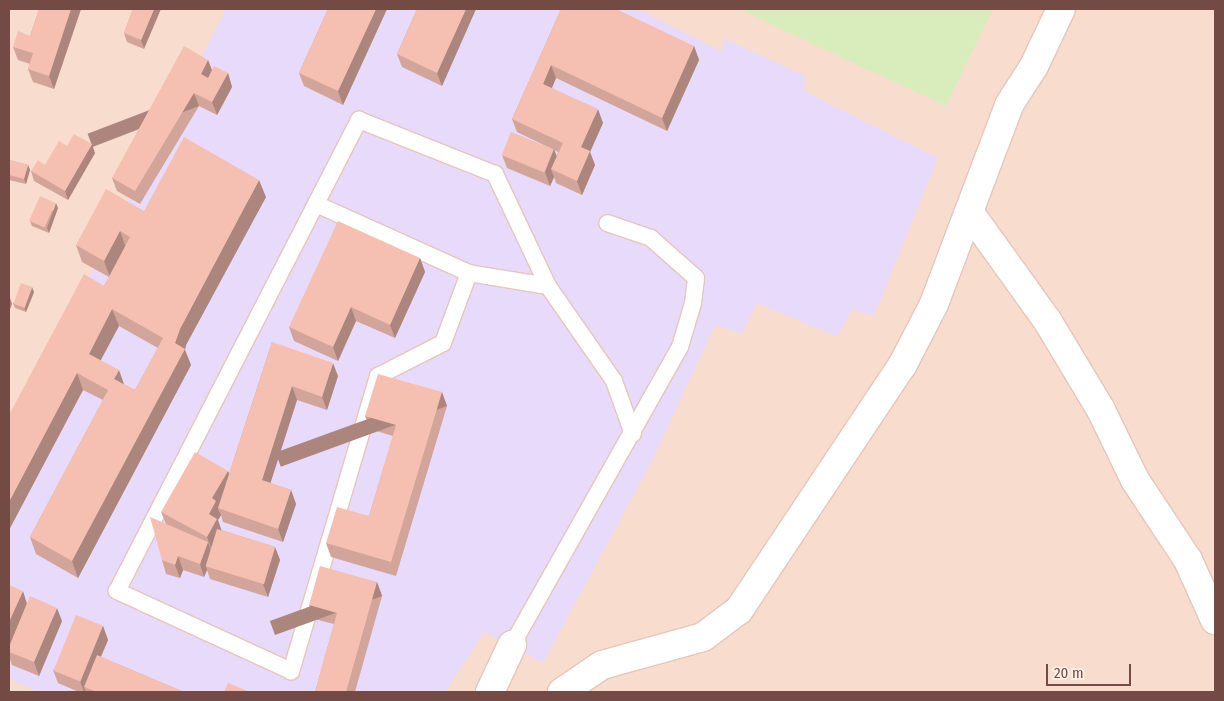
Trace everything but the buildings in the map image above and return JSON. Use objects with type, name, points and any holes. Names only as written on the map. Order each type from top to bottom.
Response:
[{"type":"street","points":[[562,692],[602,665],[703,637],[739,610],[902,366],[934,304],[970,213],[1009,105],[1034,66],[1062,9]]},
{"type":"street","points":[[970,213],[1057,336],[1102,410],[1135,480],[1188,560],[1215,620]]},
{"type":"street","points":[[490,692],[512,645]]},
{"type":"lane","points":[[469,273],[443,344],[378,376],[291,671],[117,591],[359,120],[495,174],[548,286],[614,380],[633,434]]},
{"type":"lane","points":[[316,204],[469,273],[548,286]]},
{"type":"lane","points":[[512,645],[633,434],[680,347],[696,278],[651,238],[607,222]]},
{"type":"shaded area","points":[[9,9],[1215,9],[1215,692],[9,692]]},
{"type":"shaded area","points":[[226,9],[638,9],[721,51],[725,39],[806,76],[804,91],[938,158],[874,316],[852,310],[837,337],[757,303],[742,334],[715,325],[652,461],[543,663],[484,632],[446,692],[37,692],[9,678],[9,434]]},
{"type":"green space","points":[[738,9],[993,9],[946,106]]}]
